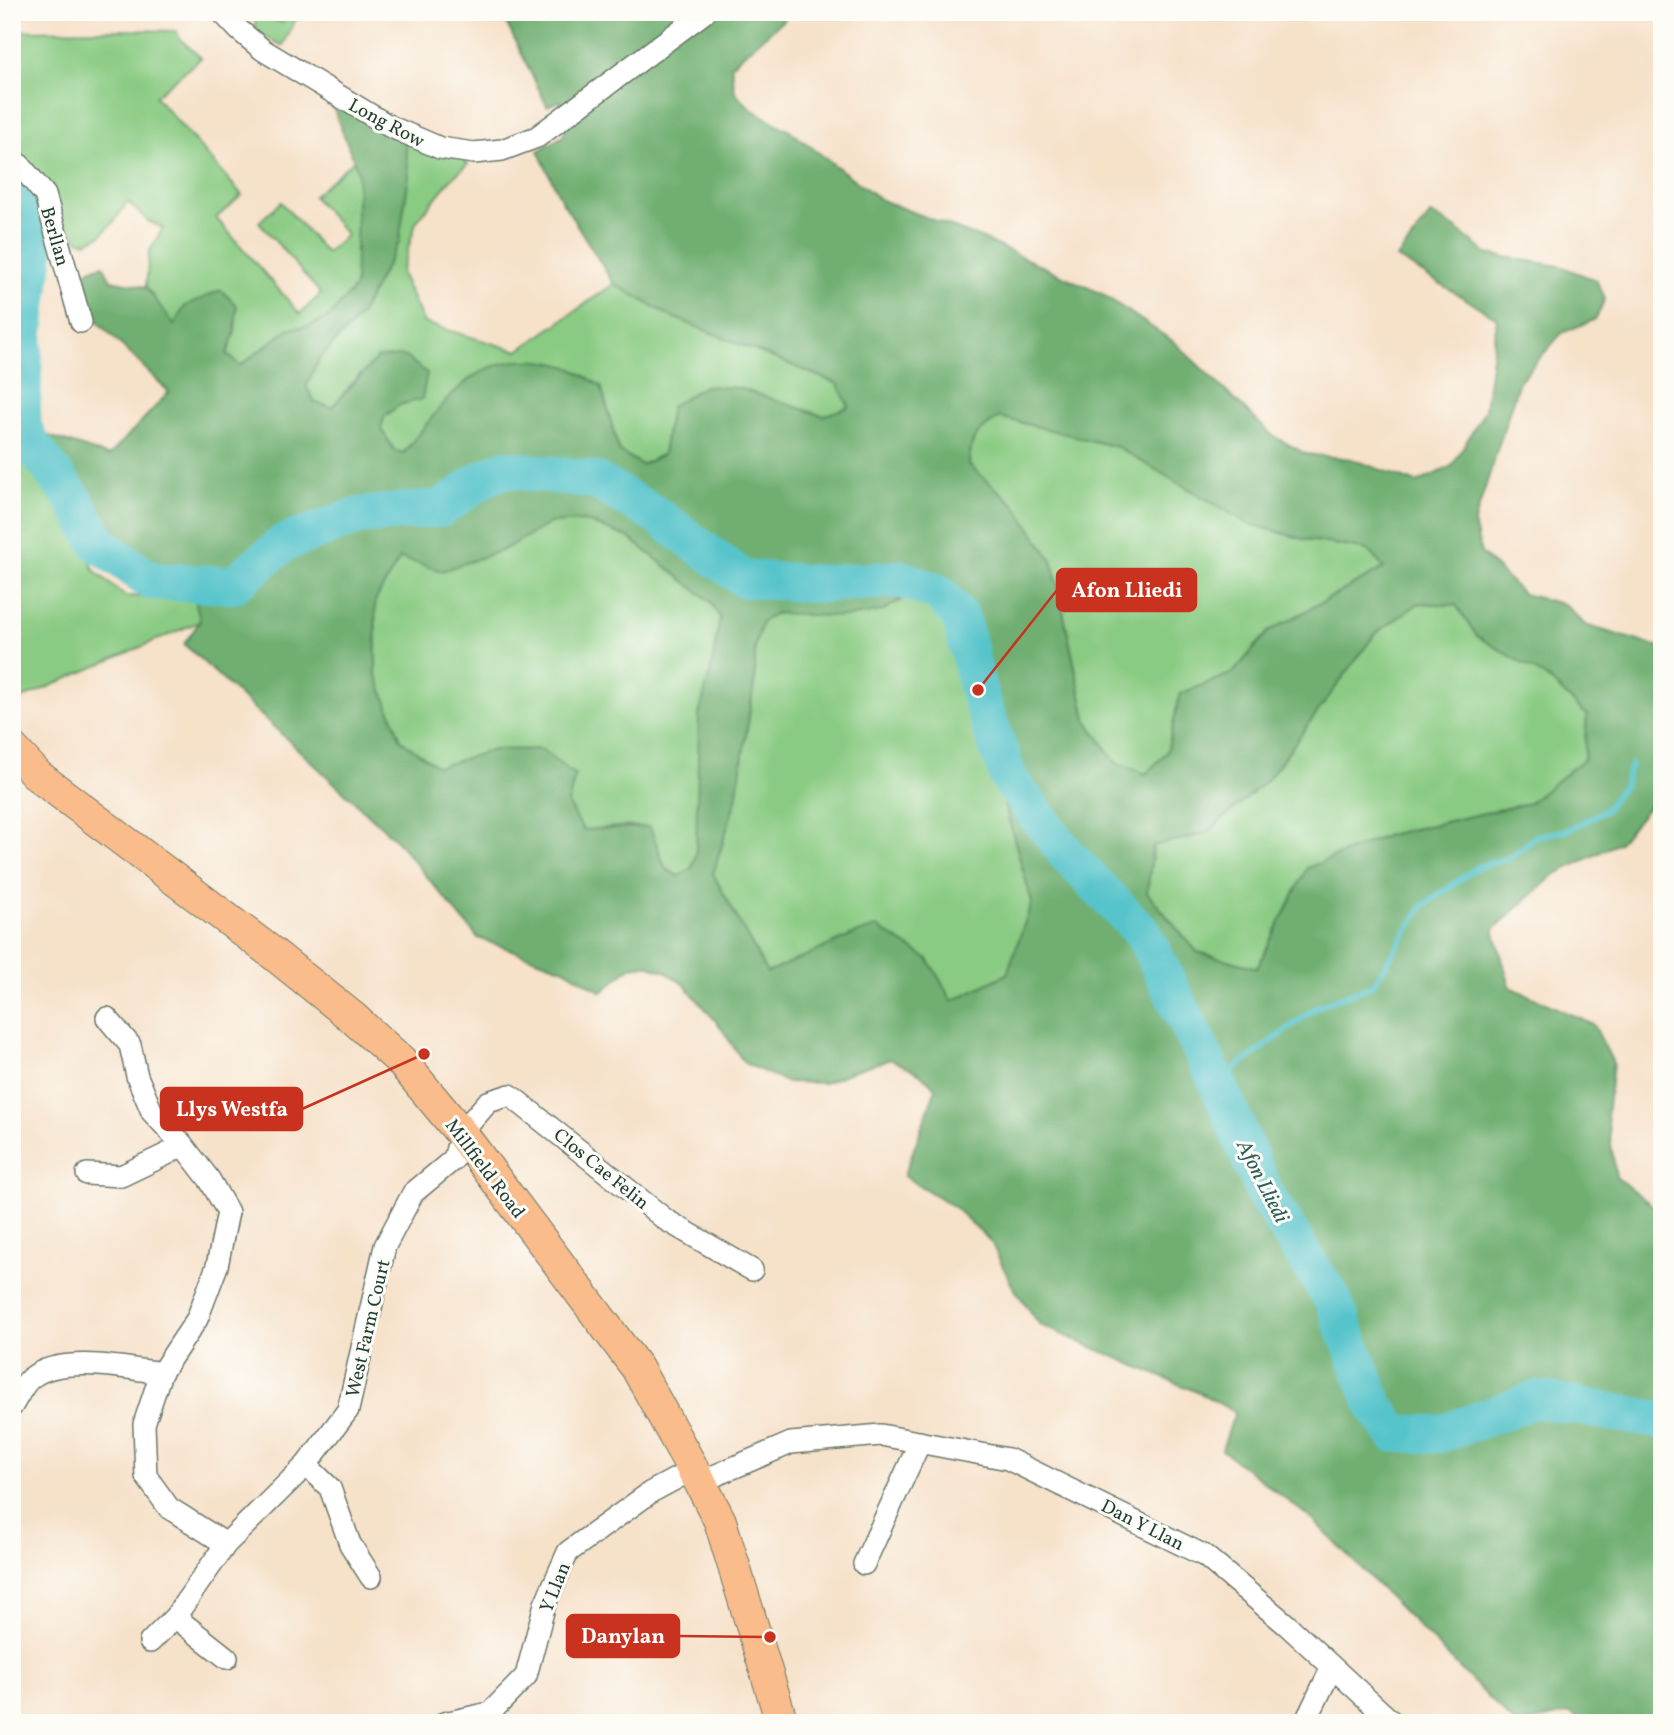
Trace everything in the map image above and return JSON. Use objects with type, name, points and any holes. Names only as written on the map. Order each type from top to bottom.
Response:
[{"type":"main road","name":"Millfield Road","points":[[12,748],[38,776],[271,951],[352,1017],[401,1061],[461,1133],[637,1368],[696,1476],[720,1521],[782,1723]]},
{"type":"street","name":"Long Row","points":[[222,12],[263,50],[389,126],[440,148],[474,153],[502,150],[537,137],[705,12]]},
{"type":"street","name":"Berllan","points":[[12,162],[20,165],[45,195],[81,322]]},
{"type":"street","points":[[107,1018],[130,1045],[137,1076],[152,1112],[182,1143],[209,1179],[228,1212],[217,1266],[197,1319],[161,1373],[144,1424],[146,1476],[169,1508],[226,1544]]},
{"type":"street","name":"Clos Cae Felin","points":[[461,1133],[488,1102],[510,1095],[666,1220],[752,1270]]},
{"type":"street","name":"West Farm Court","points":[[150,1642],[175,1617],[226,1544],[306,1465],[348,1410],[385,1245],[413,1193],[454,1159],[461,1133]]},
{"type":"street","points":[[87,1174],[121,1176],[169,1153],[182,1143]]},
{"type":"street","points":[[12,1406],[30,1378],[54,1366],[121,1367],[161,1373]]},
{"type":"street","name":"Dan Y Llan","points":[[696,1476],[791,1443],[881,1435],[1008,1459],[1205,1556],[1287,1625],[1394,1723]]},
{"type":"street","points":[[864,1564],[920,1442]]},
{"type":"street","points":[[306,1465],[330,1488],[350,1544],[371,1577]]},
{"type":"street","name":"Y Llan","points":[[444,1723],[487,1718],[526,1676],[545,1604],[568,1552],[651,1492],[696,1476]]},
{"type":"street","points":[[175,1617],[227,1658]]},
{"type":"street","points":[[1305,1723],[1332,1667]]},
{"type":"green space","points":[[287,12],[299,12],[283,46],[256,32],[257,18],[264,17],[282,23]]},
{"type":"green space","points":[[501,12],[783,12],[787,17],[731,65],[735,92],[752,110],[790,131],[881,200],[983,239],[1102,294],[1174,342],[1273,436],[1306,454],[1351,459],[1417,483],[1452,466],[1485,410],[1497,318],[1397,258],[1431,214],[1455,228],[1487,254],[1560,266],[1596,280],[1605,298],[1596,319],[1562,333],[1519,381],[1474,523],[1481,553],[1523,594],[1566,605],[1585,625],[1662,648],[1662,795],[1655,799],[1619,843],[1554,875],[1494,929],[1510,987],[1594,1025],[1613,1063],[1607,1117],[1616,1177],[1662,1213],[1662,1723],[1586,1723],[1570,1713],[1527,1723],[1514,1723],[1313,1520],[1222,1450],[1235,1412],[1204,1395],[1040,1325],[1012,1285],[991,1242],[953,1206],[904,1176],[936,1088],[919,1073],[891,1059],[824,1083],[786,1082],[744,1063],[720,1026],[684,984],[664,971],[647,965],[630,967],[602,992],[564,969],[478,938],[396,840],[184,644],[200,621],[195,598],[199,576],[187,568],[155,565],[124,551],[109,536],[67,467],[43,434],[109,456],[169,392],[99,323],[78,274],[103,265],[111,280],[146,287],[174,325],[185,306],[221,290],[237,306],[235,332],[227,354],[240,366],[288,329],[309,326],[328,318],[355,287],[358,172],[331,101],[405,141],[409,176],[399,242],[359,317],[319,359],[306,386],[315,403],[332,407],[377,358],[404,356],[427,373],[422,399],[399,405],[384,417],[381,429],[395,451],[404,453],[436,412],[469,380],[487,369],[508,362],[533,360],[562,365],[601,386],[619,451],[642,465],[663,454],[671,406],[704,386],[739,388],[823,416],[849,407],[838,384],[670,316],[614,284],[562,201],[538,151],[563,136],[570,113],[560,101],[547,106]],"holes":[[[999,417],[1117,447],[1247,523],[1303,539],[1368,550],[1384,568],[1268,632],[1233,673],[1180,694],[1167,752],[1146,774],[1115,762],[1086,719],[1052,560],[1014,504],[969,465],[971,448],[980,432]],[[585,521],[628,537],[710,601],[720,618],[712,665],[699,715],[696,854],[692,868],[678,876],[665,868],[650,827],[583,830],[568,804],[575,775],[541,749],[493,750],[438,767],[401,740],[376,674],[375,601],[400,558],[442,571],[503,550],[550,523]],[[915,590],[939,605],[951,623],[959,642],[1032,902],[1007,974],[952,1001],[928,959],[877,927],[767,973],[713,874],[736,799],[755,678],[755,647],[762,622],[776,613],[848,617],[883,611]],[[1419,603],[1456,605],[1477,636],[1546,677],[1587,715],[1584,759],[1529,803],[1388,835],[1307,868],[1257,968],[1197,952],[1147,893],[1153,846],[1207,833],[1268,779],[1375,634]]]},
{"type":"green space","points":[[12,31],[176,31],[181,40],[201,58],[155,96],[242,195],[216,218],[300,314],[321,294],[259,222],[281,202],[326,253],[347,235],[313,196],[354,160],[358,172],[356,287],[328,318],[309,326],[288,329],[240,366],[227,354],[235,331],[174,326],[146,287],[149,252],[163,228],[148,221],[128,202],[101,235],[87,242],[80,241],[67,228],[12,153]]},
{"type":"green space","points":[[405,141],[461,158],[468,164],[450,180],[416,222],[401,273],[424,323],[518,351],[614,284],[670,316],[838,384],[849,407],[824,416],[790,406],[671,406],[663,454],[642,465],[619,451],[601,386],[450,396],[403,453],[395,451],[381,429],[384,417],[399,405],[422,399],[360,374],[332,407],[315,403],[306,386],[319,359],[359,317],[399,242]]},
{"type":"green space","points":[[999,417],[1117,447],[1247,523],[1303,539],[1368,550],[1384,568],[1268,632],[1233,673],[1180,694],[1167,752],[1146,774],[1115,762],[1086,719],[1052,560],[969,465],[976,436]]},
{"type":"green space","points":[[12,441],[74,517],[94,570],[125,596],[195,598],[201,621],[16,701],[12,678]]},
{"type":"green space","points":[[585,521],[628,537],[710,601],[720,618],[712,665],[696,854],[692,868],[678,876],[665,867],[650,827],[583,830],[568,804],[493,750],[438,767],[401,740],[376,674],[375,601],[400,557],[503,550],[550,523]]},
{"type":"green space","points":[[915,590],[944,610],[959,642],[1032,902],[1007,974],[952,1001],[928,959],[855,934],[767,973],[713,874],[736,799],[755,678],[755,647],[762,622],[776,613],[848,617],[899,602]]},
{"type":"green space","points":[[1419,603],[1456,605],[1477,636],[1546,677],[1587,715],[1584,759],[1529,803],[1388,835],[1308,868],[1257,968],[1197,952],[1147,893],[1153,846],[1207,833],[1268,779],[1375,634]]},
{"type":"waterway","name":"Afon Lliedi","points":[[12,186],[28,203],[38,227],[24,340],[23,428],[32,445],[74,500],[99,544],[151,581],[233,585],[284,543],[358,516],[442,508],[481,480],[504,469],[595,480],[656,515],[744,579],[822,584],[901,579],[939,593],[961,618],[978,690],[1009,779],[1068,856],[1143,933],[1217,1082],[1266,1196],[1333,1300],[1376,1408],[1395,1434],[1441,1434],[1537,1399],[1662,1421]]},
{"type":"waterway","points":[[1217,1082],[1317,1007],[1373,985],[1422,907],[1477,867],[1510,858],[1536,836],[1568,830],[1606,810],[1624,785],[1631,765]]},
{"type":"place","name":"Afon Lliedi","points":[[978,690]]},
{"type":"place","name":"Llys Westfa","points":[[424,1054]]},
{"type":"place","name":"Danylan","points":[[770,1637]]}]
